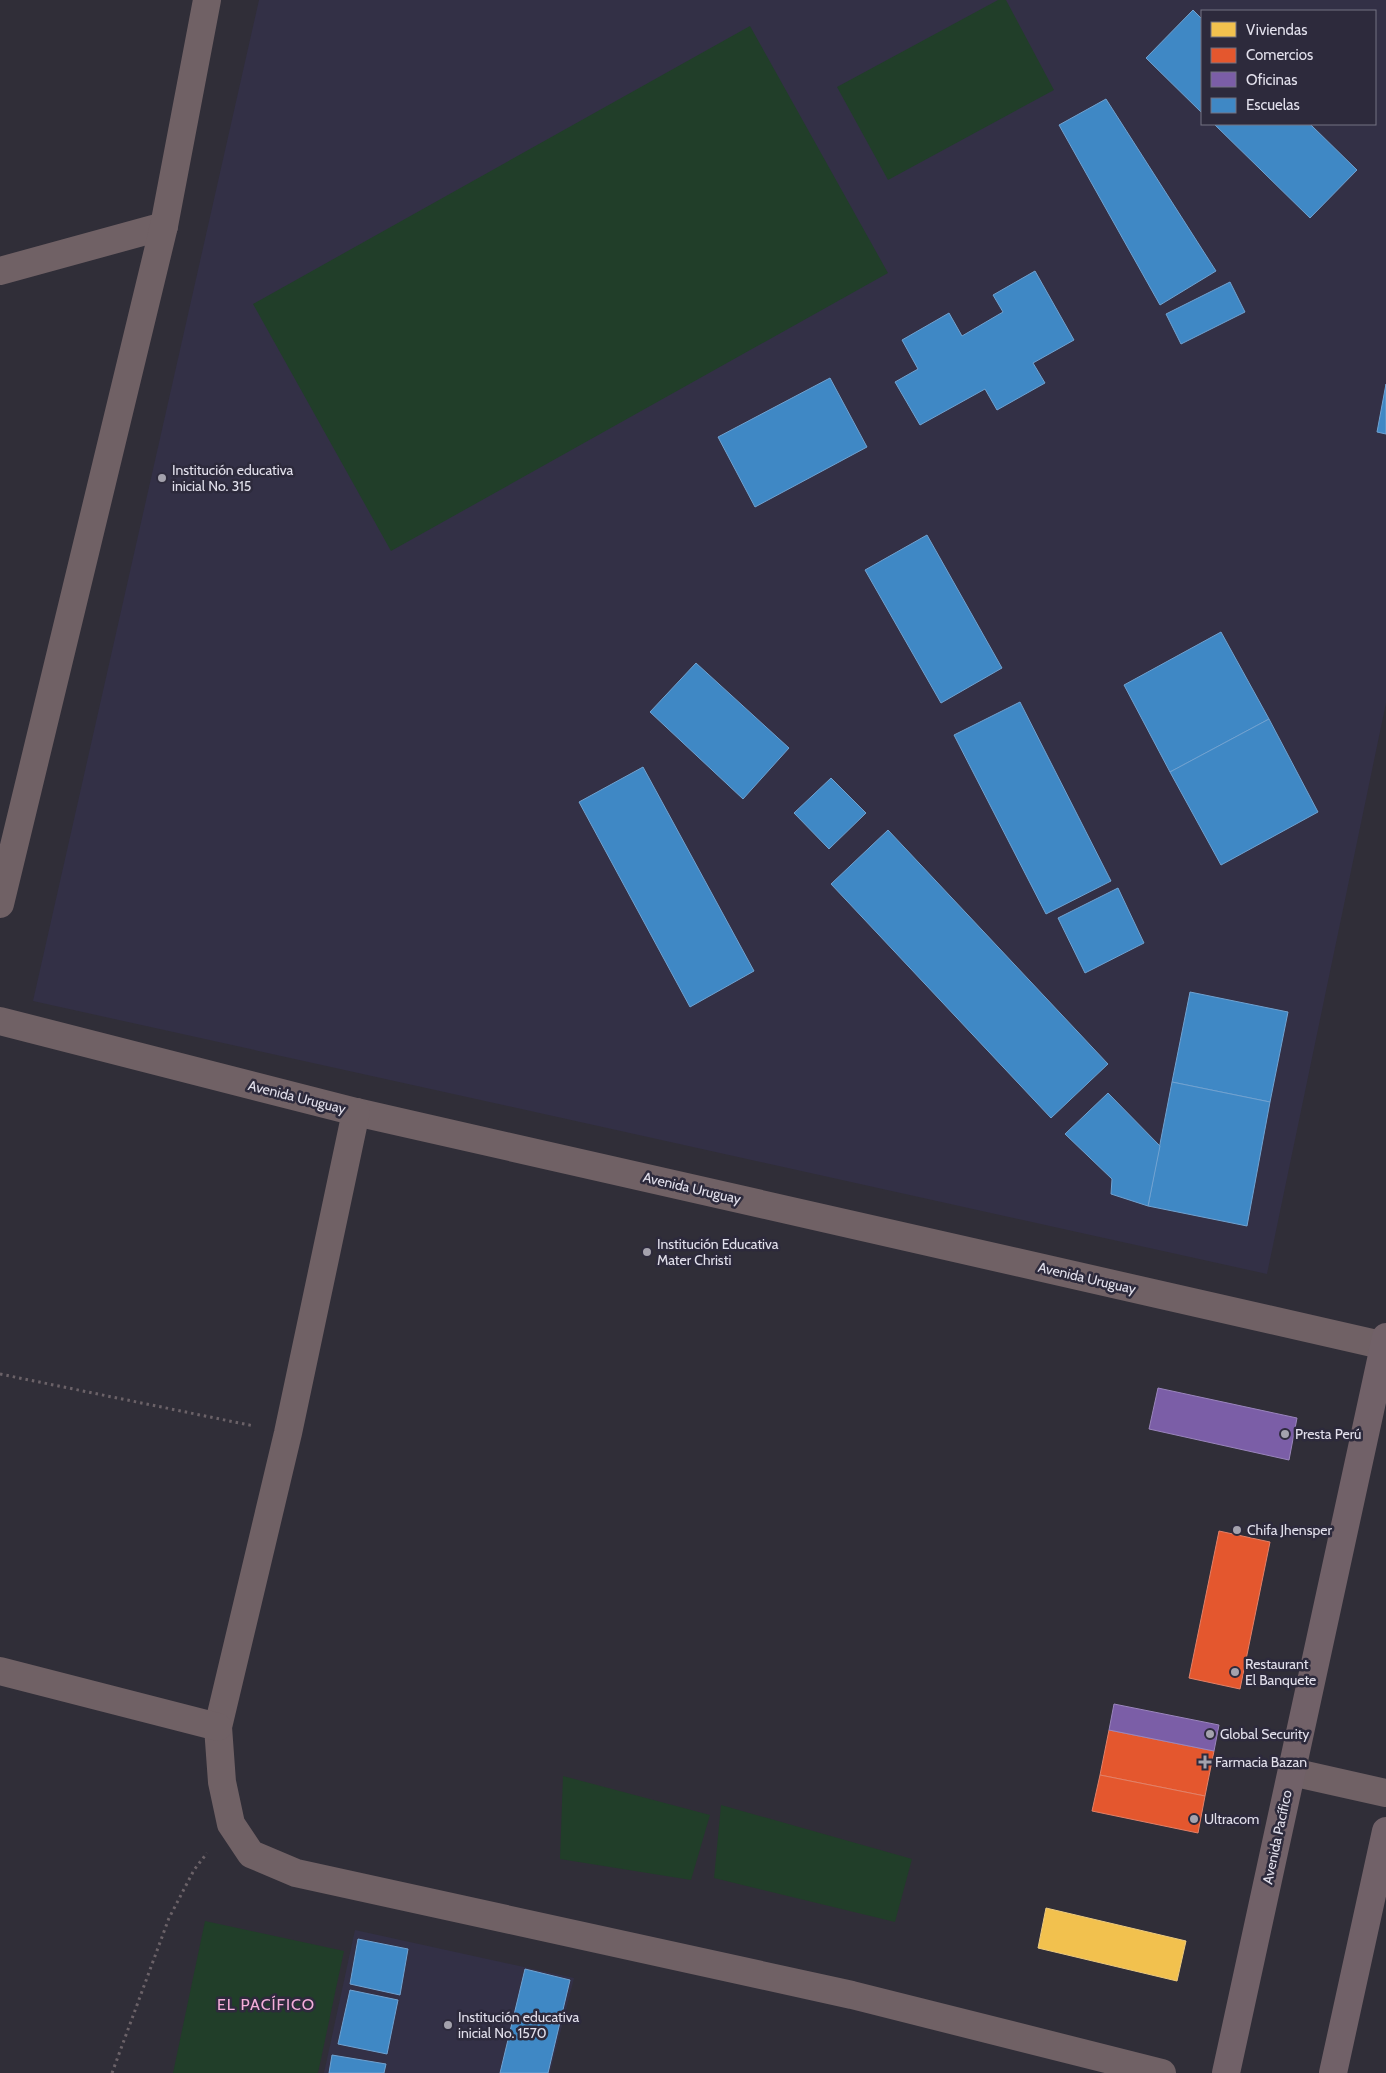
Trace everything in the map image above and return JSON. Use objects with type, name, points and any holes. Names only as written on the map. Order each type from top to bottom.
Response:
[{"type":"main road","name":"Avenida Pacífico","points":[[1226,2073],[1385,1343]]},
{"type":"main road","points":[[1333,2073],[1386,1831]]},
{"type":"street","points":[[0,904],[164,226],[207,0]]},
{"type":"street","points":[[0,270],[164,226]]},
{"type":"street","name":"Avenida Uruguay","points":[[0,1021],[356,1112],[1385,1343]]},
{"type":"street","points":[[356,1112],[288,1433],[218,1727],[222,1782],[231,1824],[251,1854],[296,1873],[852,1995],[1162,2073]]},
{"type":"street","points":[[0,1671],[218,1727]]},
{"type":"street","points":[[1292,1772],[1386,1793]]},
{"type":"path","points":[[0,1374],[288,1433]]},
{"type":"path","points":[[112,2073],[169,1918],[194,1870],[231,1824]]},
{"type":"shaded area","points":[[259,0],[1386,0],[1386,703],[1267,1274],[33,1001]]},
{"type":"shaded area","name":"Institución educativa inicial No. 1570","points":[[355,1930],[574,1978],[550,2073],[324,2073]]},
{"type":"green space","points":[[998,0],[1006,0],[1054,90],[888,180],[837,87]]},
{"type":"green space","points":[[750,26],[888,273],[391,551],[253,304]]},
{"type":"green space","points":[[563,1776],[710,1815],[691,1880],[560,1859]]},
{"type":"green space","points":[[721,1805],[912,1859],[895,1922],[714,1878]]},
{"type":"green space","points":[[205,1921],[344,1951],[318,2073],[173,2073]]},
{"type":"building: Viviendas","points":[[1046,1908],[1186,1941],[1177,1981],[1038,1948]]},
{"type":"building: Comercios","points":[[1219,1531],[1270,1542],[1240,1689],[1189,1678]]},
{"type":"building: Comercios","points":[[1109,1730],[1214,1751],[1205,1796],[1100,1775]]},
{"type":"building: Comercios","points":[[1100,1775],[1205,1796],[1198,1833],[1092,1811]]},
{"type":"building: Oficinas","points":[[1158,1388],[1297,1418],[1289,1460],[1149,1429]]},
{"type":"building: Oficinas","points":[[1114,1704],[1219,1725],[1214,1751],[1109,1730]]},
{"type":"building: Escuelas","points":[[1193,10],[1201,18],[1201,112],[1146,58]]},
{"type":"building: Escuelas","points":[[1106,99],[1216,271],[1160,305],[1059,125]]},
{"type":"building: Escuelas","points":[[1215,125],[1311,125],[1357,170],[1310,218]]},
{"type":"building: Escuelas","points":[[1035,271],[1074,340],[1033,363],[1045,383],[997,410],[985,389],[920,425],[895,382],[918,369],[902,340],[949,313],[962,336],[1003,312],[993,295]]},
{"type":"building: Escuelas","points":[[1230,282],[1245,312],[1181,344],[1166,314]]},
{"type":"building: Escuelas","points":[[830,378],[867,447],[755,507],[718,437]]},
{"type":"building: Escuelas","points":[[1386,384],[1386,434],[1377,432]]},
{"type":"building: Escuelas","points":[[927,535],[1002,668],[941,703],[865,570]]},
{"type":"building: Escuelas","points":[[1221,632],[1269,719],[1170,772],[1124,685]]},
{"type":"building: Escuelas","points":[[696,663],[789,748],[743,799],[650,712]]},
{"type":"building: Escuelas","points":[[1020,702],[1111,881],[1046,914],[954,735]]},
{"type":"building: Escuelas","points":[[1269,719],[1318,812],[1221,865],[1170,772]]},
{"type":"building: Escuelas","points":[[643,767],[754,971],[690,1007],[579,802]]},
{"type":"building: Escuelas","points":[[831,778],[866,813],[829,849],[794,813]]},
{"type":"building: Escuelas","points":[[888,830],[1108,1064],[1051,1118],[831,884]]},
{"type":"building: Escuelas","points":[[1118,888],[1144,943],[1085,973],[1058,918]]},
{"type":"building: Escuelas","points":[[1190,992],[1288,1012],[1270,1102],[1172,1082]]},
{"type":"building: Escuelas","points":[[1172,1082],[1270,1102],[1247,1226],[1148,1206]]},
{"type":"building: Escuelas","points":[[1108,1093],[1160,1146],[1148,1206],[1111,1194],[1112,1179],[1065,1134]]},
{"type":"building: Escuelas","points":[[358,1939],[408,1949],[400,1995],[350,1984]]},
{"type":"building: Escuelas","points":[[525,1969],[570,1980],[548,2073],[500,2073]]},
{"type":"building: Escuelas","points":[[350,1990],[398,2000],[387,2054],[338,2044]]},
{"type":"building: Escuelas","points":[[332,2055],[386,2064],[384,2073],[329,2073]]},
{"type":"place","name":"Institución educativa inicial No. 315","points":[[162,478]]},
{"type":"place","name":"Institución Educativa Mater Christi","points":[[647,1252]]},
{"type":"place","name":"Presta Perú","points":[[1285,1434]]},
{"type":"place","name":"Chifa Jhensper","points":[[1237,1530]]},
{"type":"place","name":"Restaurant El Banquete","points":[[1235,1672]]},
{"type":"place","name":"Global Security","points":[[1210,1734]]},
{"type":"place","name":"Farmacia Bazan","points":[[1205,1762]]},
{"type":"place","name":"Ultracom","points":[[1194,1819]]},
{"type":"place","name":"Institución educativa inicial No. 1570","points":[[448,2025]]},
{"type":"district","name":"EL PACÍFICO","points":[[266,2004]]}]
